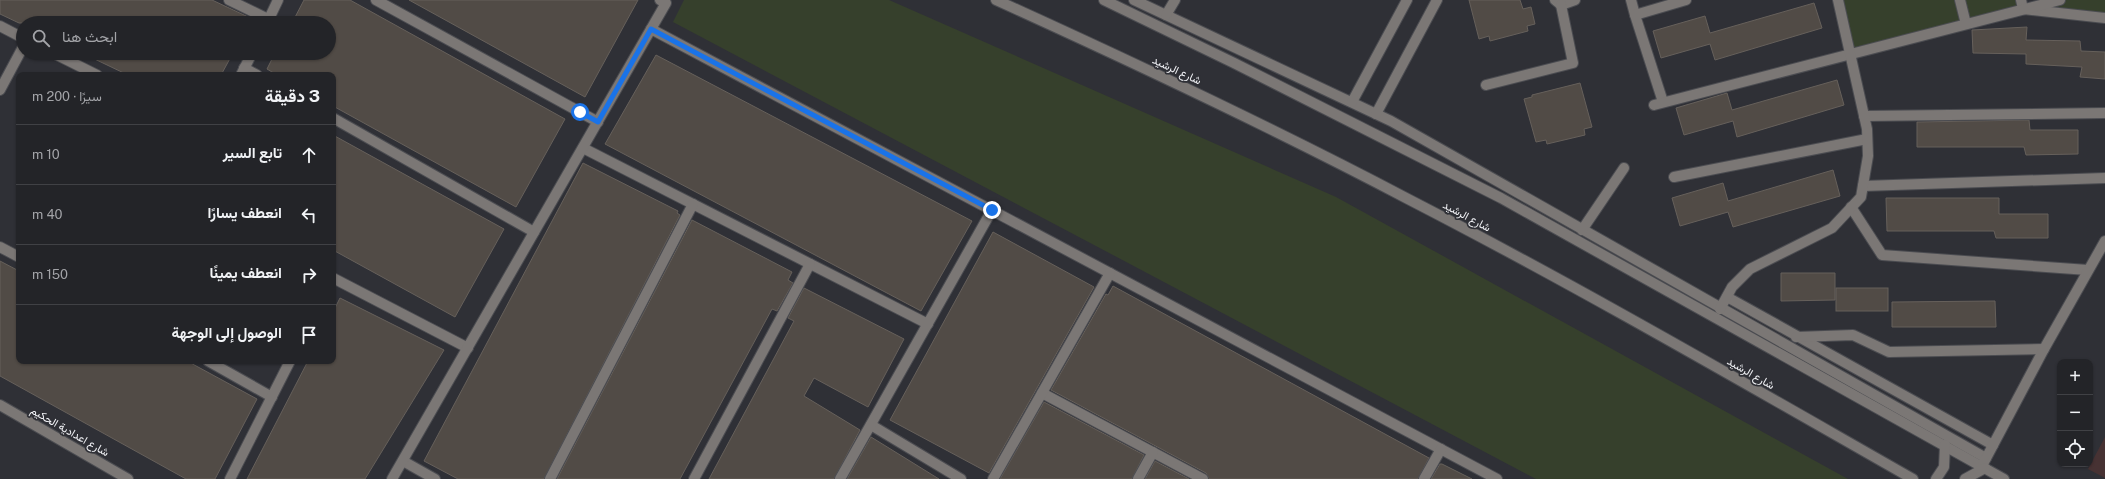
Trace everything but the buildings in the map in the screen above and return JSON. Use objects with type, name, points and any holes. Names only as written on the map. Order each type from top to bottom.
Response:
[{"type":"street","points":[[229,0],[259,16]]},
{"type":"street","points":[[270,16],[278,0]]},
{"type":"street","points":[[376,0],[598,122]]},
{"type":"street","points":[[392,479],[666,3],[660,0]]},
{"type":"street","name":"شارع الرشيد","points":[[996,0],[1218,103],[1410,199],[1564,282],[1913,479]]},
{"type":"street","points":[[1104,0],[1234,63],[1501,198],[1945,445],[1984,464]]},
{"type":"street","points":[[1134,0],[1376,114],[1720,309],[1984,464],[2004,479]]},
{"type":"street","points":[[1166,15],[1175,0]]},
{"type":"street","points":[[1352,102],[1407,0]]},
{"type":"street","points":[[1376,114],[1437,0]]},
{"type":"street","points":[[1486,85],[1573,63],[1558,2],[1575,0]]},
{"type":"street","points":[[1631,0],[1659,103],[1966,24],[2022,4],[2060,0]]},
{"type":"street","points":[[1635,15],[1686,0]]},
{"type":"street","points":[[1720,309],[1732,288],[1750,269],[1832,228],[1861,196],[1868,156],[1867,139],[1852,54],[1838,0]]},
{"type":"street","points":[[1960,0],[1966,24]]},
{"type":"street","points":[[2022,4],[2105,18]]},
{"type":"street","points":[[0,26],[16,34]]},
{"type":"street","points":[[651,29],[1497,479]]},
{"type":"street","points":[[0,90],[16,60]]},
{"type":"street","points":[[67,60],[91,72]]},
{"type":"street","points":[[242,72],[248,60]]},
{"type":"street","points":[[1864,116],[2105,113]]},
{"type":"street","points":[[336,120],[534,232]]},
{"type":"street","points":[[1674,177],[1867,139]]},
{"type":"street","points":[[583,148],[928,324]]},
{"type":"street","points":[[1582,230],[1624,168]]},
{"type":"street","points":[[1863,186],[2105,178]]},
{"type":"street","points":[[550,479],[692,204]]},
{"type":"street","points":[[1851,207],[1882,255],[2088,270]]},
{"type":"street","points":[[840,479],[992,210]]},
{"type":"street","points":[[1965,479],[1984,464],[2044,349],[2105,241]]},
{"type":"street","points":[[0,247],[16,255]]},
{"type":"street","points":[[694,479],[810,264]]},
{"type":"street","points":[[992,479],[1110,273]]},
{"type":"street","points":[[336,280],[468,348]]},
{"type":"street","points":[[1727,297],[1796,337],[1993,445]]},
{"type":"street","points":[[1796,337],[1853,335],[1889,352],[2044,349]]},
{"type":"street","points":[[213,364],[272,397]]},
{"type":"street","points":[[230,479],[288,364]]},
{"type":"street","points":[[1042,393],[1203,479]]},
{"type":"street","name":"شارع اعدادية الحكيم","points":[[0,405],[128,479]]},
{"type":"street","points":[[871,425],[961,479]]},
{"type":"street","points":[[1936,479],[1944,467],[1945,445]]},
{"type":"street","points":[[1424,479],[1441,449]]},
{"type":"street","points":[[1138,479],[1153,452]]},
{"type":"street","points":[[403,461],[435,479]]},
{"type":"shaded area","points":[[2105,437],[2105,478],[2088,469],[2089,467],[2093,467],[2093,460]]},
{"type":"green space","points":[[684,0],[889,0],[1336,197],[1848,479],[1536,479],[673,22]]},
{"type":"green space","points":[[1838,0],[2021,0],[2023,9],[1851,54]]},
{"type":"green space","points":[[2060,0],[2105,0],[2105,18],[2023,9]]},
{"type":"route","points":[[580,112],[598,122],[651,29],[992,210]]}]
